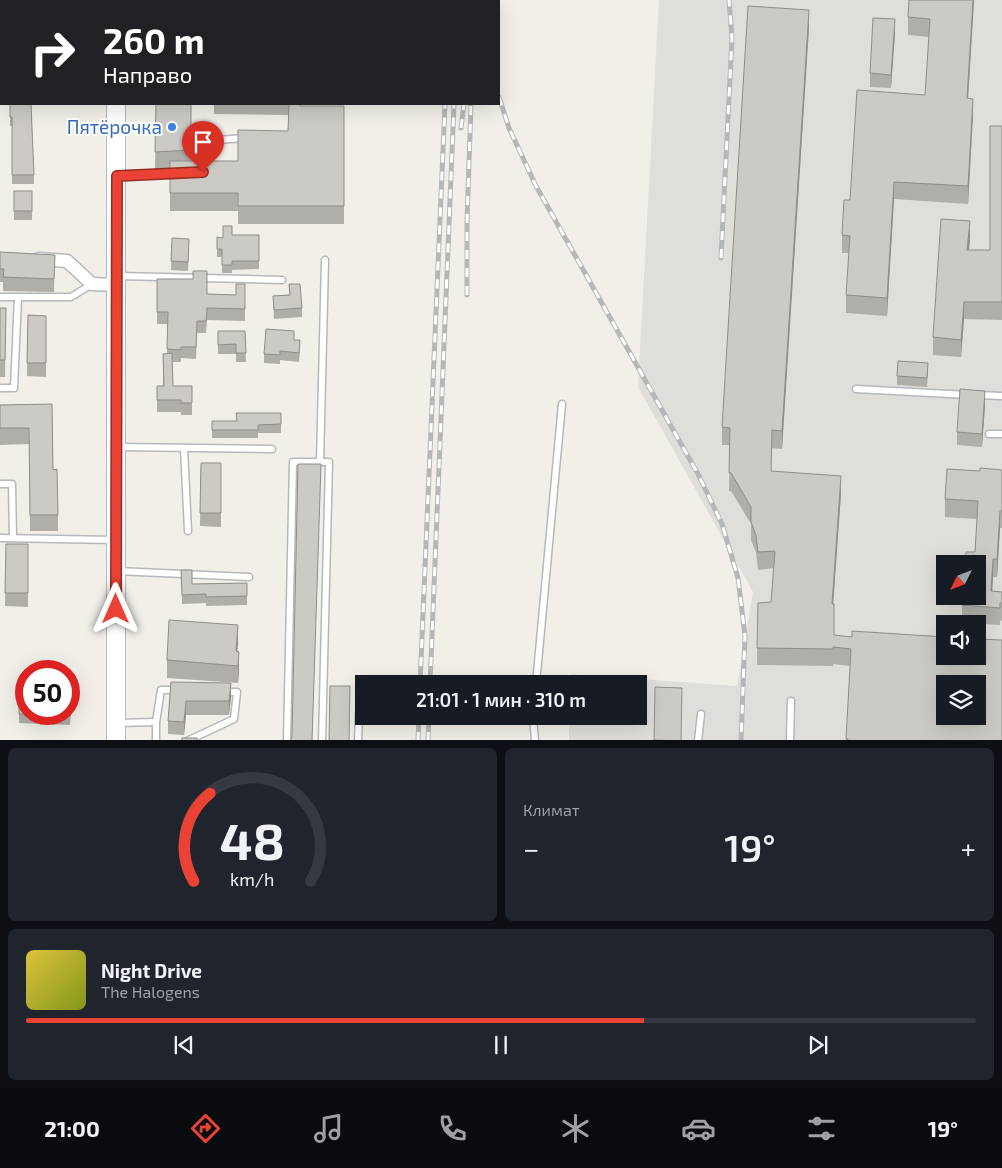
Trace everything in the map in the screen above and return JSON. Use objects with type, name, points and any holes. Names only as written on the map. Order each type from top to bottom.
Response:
[{"type":"main road","points":[[116,105],[116,732]]},
{"type":"street","points":[[29,259],[67,261],[92,284],[117,280]]},
{"type":"lane","points":[[194,173],[203,172],[206,141],[256,137]]},
{"type":"lane","points":[[117,176],[185,173]]},
{"type":"lane","points":[[320,462],[325,260]]},
{"type":"lane","points":[[117,280],[282,280]]},
{"type":"lane","points":[[0,297],[71,297],[92,284]]},
{"type":"lane","points":[[0,388],[14,388],[18,297]]},
{"type":"lane","points":[[856,389],[1002,396]]},
{"type":"lane","points":[[537,675],[562,404]]},
{"type":"lane","points":[[990,434],[1002,434]]},
{"type":"lane","points":[[116,447],[272,449]]},
{"type":"lane","points":[[184,448],[188,531]]},
{"type":"lane","points":[[287,740],[293,462],[328,462],[322,740]]},
{"type":"lane","points":[[0,484],[12,484],[12,537]]},
{"type":"lane","points":[[0,538],[116,540]]},
{"type":"lane","points":[[116,571],[249,577]]},
{"type":"lane","points":[[156,740],[156,722],[161,690],[189,691]]},
{"type":"lane","points":[[187,740],[234,718],[237,692],[218,692]]},
{"type":"lane","points":[[790,740],[791,701]]},
{"type":"lane","points":[[698,740],[701,714]]},
{"type":"lane","points":[[116,732],[156,722]]},
{"type":"lane","points":[[358,740],[359,725]]},
{"type":"lane","points":[[534,725],[535,740]]},
{"type":"shaded area","points":[[659,0],[1002,0],[1002,740],[569,740],[569,725],[647,725],[647,679],[737,686],[753,592],[638,387]]},
{"type":"building","points":[[909,0],[973,0],[967,98],[973,99],[968,186],[894,182],[887,298],[846,295],[850,236],[842,235],[844,200],[850,200],[857,90],[925,95],[930,19],[908,17]]},
{"type":"building","points":[[748,6],[809,10],[782,431],[772,430],[771,471],[841,476],[832,604],[834,604],[834,635],[852,637],[852,631],[936,636],[936,665],[986,665],[986,639],[1002,640],[1002,740],[846,739],[851,649],[833,647],[833,649],[757,648],[758,603],[771,602],[775,551],[758,552],[756,535],[751,522],[751,507],[731,473],[729,473],[730,428],[722,427]]},
{"type":"building","points":[[873,18],[895,19],[891,75],[870,73]]},
{"type":"building","points":[[10,105],[31,105],[34,175],[12,175],[12,117],[10,117]]},
{"type":"building","points":[[156,105],[191,105],[191,150],[155,152]]},
{"type":"building","points":[[289,105],[344,106],[344,206],[238,206],[238,193],[170,193],[170,161],[238,161],[238,130],[288,131]]},
{"type":"building","points":[[990,126],[1002,126],[1002,302],[964,302],[961,340],[933,337],[941,219],[970,221],[967,250],[990,250]]},
{"type":"building","points":[[14,191],[32,191],[32,211],[14,211]]},
{"type":"building","points":[[223,226],[232,226],[232,235],[259,235],[259,261],[232,261],[232,265],[222,265],[222,249],[217,249],[217,237],[223,238]]},
{"type":"building","points":[[172,238],[189,239],[188,262],[171,261]]},
{"type":"building","points":[[0,252],[55,255],[54,279],[3,277],[4,269],[0,269]]},
{"type":"building","points":[[193,271],[207,271],[207,294],[236,295],[236,284],[245,284],[245,309],[207,308],[206,321],[197,321],[196,347],[181,347],[181,350],[167,349],[168,312],[157,312],[157,279],[193,279]]},
{"type":"building","points":[[289,284],[300,284],[302,308],[274,310],[273,296],[290,295]]},
{"type":"building","points":[[0,308],[6,308],[5,360],[0,360]]},
{"type":"building","points":[[28,315],[46,316],[46,363],[27,363]]},
{"type":"building","points":[[266,329],[294,331],[294,340],[300,340],[299,353],[280,351],[280,355],[264,354]]},
{"type":"building","points":[[218,331],[245,331],[246,353],[236,353],[236,344],[218,345]]},
{"type":"building","points":[[172,353],[173,386],[192,386],[192,403],[181,403],[181,400],[157,400],[157,386],[164,386],[163,354]]},
{"type":"building","points":[[898,361],[928,363],[927,378],[897,376]]},
{"type":"building","points":[[960,389],[985,391],[982,434],[957,432]]},
{"type":"building","points":[[52,404],[53,470],[57,469],[58,515],[30,515],[29,428],[0,428],[0,405]]},
{"type":"building","points":[[236,413],[281,413],[281,424],[258,425],[258,430],[212,430],[212,421],[237,421]]},
{"type":"building","points":[[201,463],[221,463],[221,513],[200,513]]},
{"type":"building","points":[[298,464],[321,464],[312,740],[290,740]]},
{"type":"building","points":[[980,468],[1002,470],[1002,511],[1000,511],[997,559],[993,559],[991,591],[1002,592],[1000,608],[962,605],[986,605],[986,555],[966,555],[966,552],[975,552],[978,501],[945,499],[947,469],[980,471]]},
{"type":"building","points":[[6,544],[28,544],[28,593],[5,593]]},
{"type":"building","points":[[181,570],[192,570],[192,584],[247,583],[247,596],[206,597],[206,594],[182,595]]},
{"type":"building","points":[[169,620],[238,625],[236,651],[239,652],[238,666],[167,660]]},
{"type":"building","points":[[171,682],[231,683],[229,701],[186,701],[184,722],[168,721]]},
{"type":"building","points":[[330,686],[350,686],[349,740],[329,740]]},
{"type":"building","points":[[655,687],[682,688],[681,740],[654,740]]},
{"type":"building","points":[[182,738],[197,738],[197,740],[182,740]]},
{"type":"railway","points":[[721,258],[732,38],[729,0]]},
{"type":"railway","points":[[500,100],[509,128],[536,186],[698,474],[722,524],[738,578],[745,636],[741,740]]},
{"type":"railway","points":[[420,675],[445,105]]},
{"type":"railway","points":[[430,675],[454,105]]},
{"type":"railway","points":[[461,128],[464,105]]},
{"type":"railway","points":[[467,295],[467,221],[471,105]]},
{"type":"railway","points":[[418,740],[419,725]]},
{"type":"railway","points":[[428,740],[429,725]]},
{"type":"place","name":"Пятёрочка","points":[[172,127]]},
{"type":"route","points":[[116,609],[117,176],[203,172]]}]
